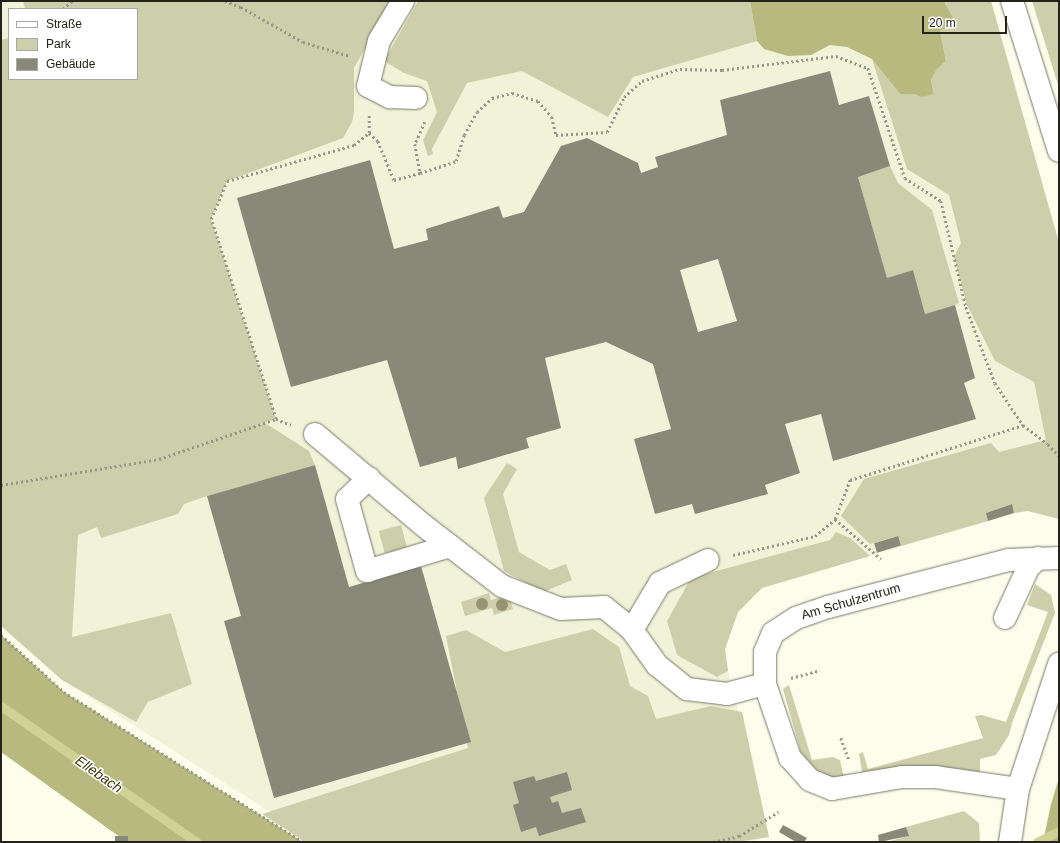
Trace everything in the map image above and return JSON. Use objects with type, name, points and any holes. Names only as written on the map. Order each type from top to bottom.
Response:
[{"type":"street","points":[[403,1],[379,41],[368,86],[390,97],[416,98]]},
{"type":"street","points":[[1012,1],[1059,151]]},
{"type":"street","points":[[315,434],[450,546],[502,586],[561,609],[604,607],[632,630],[657,665],[687,689],[727,694],[765,684]]},
{"type":"street","points":[[369,478],[347,499],[367,571],[450,546]]},
{"type":"street","name":"Am Schulzentrum","points":[[1005,618],[1028,568],[1049,558]]},
{"type":"street","name":"Am Schulzentrum","points":[[1018,790],[936,777],[902,777],[832,789],[810,780],[790,758],[765,684],[765,652],[773,633],[796,618],[828,607],[989,564],[1008,560],[1049,558]]},
{"type":"street","points":[[632,630],[660,583],[708,560]]},
{"type":"street","points":[[1011,832],[1018,790],[1054,693],[1059,664]]},
{"type":"path","points":[[64,8],[72,1]]},
{"type":"path","points":[[225,1],[241,7],[303,42],[357,58],[368,86],[369,133],[378,141],[394,180],[456,161],[464,135],[477,112],[492,98],[512,94],[538,101],[552,117],[556,135],[607,132],[624,97],[642,81],[680,69],[722,70],[836,56],[868,68],[905,178],[941,201],[966,307],[995,383],[1023,425],[1059,456]]},
{"type":"path","points":[[416,98],[430,110],[415,144],[420,173]]},
{"type":"path","points":[[276,419],[211,219],[227,182],[354,145],[369,133]]},
{"type":"path","points":[[1,485],[159,459],[276,419],[315,434]]},
{"type":"path","points":[[708,560],[815,536],[835,520],[850,480],[1023,425]]},
{"type":"path","points":[[835,520],[882,559]]},
{"type":"path","points":[[1,635],[64,692],[303,842]]},
{"type":"path","points":[[713,842],[739,836],[778,812]]},
{"type":"shaded area","points":[[1,1],[991,1],[1059,243],[1059,519],[1028,511],[1014,513],[762,588],[738,612],[725,649],[728,671],[769,837],[747,842],[320,842],[62,680],[1,626]]},
{"type":"green space","points":[[23,1],[392,1],[354,68],[354,112],[352,122],[343,138],[227,181],[211,219],[276,419],[243,430],[265,423],[309,451],[315,465],[207,496],[184,504],[178,514],[101,538],[97,527],[78,535],[72,637],[171,613],[192,684],[148,702],[136,722],[62,680],[1,626],[1,40],[8,38],[8,80],[138,80],[138,8],[25,8]]},
{"type":"green space","points":[[418,1],[750,1],[757,41],[633,77],[608,117],[522,71],[467,83],[432,149],[433,154],[428,156],[423,140],[437,112],[427,81],[404,73],[384,61]]},
{"type":"green space","points":[[750,1],[946,1],[945,4],[955,21],[940,31],[946,61],[937,69],[931,80],[934,94],[921,97],[914,94],[900,94],[872,59],[847,47],[830,45],[811,55],[788,56],[764,49],[757,41]]},
{"type":"green space","points":[[946,1],[991,1],[1059,243],[1059,519],[1028,511],[1014,513],[1011,504],[986,513],[988,521],[901,546],[897,536],[870,544],[841,516],[864,479],[991,443],[999,452],[1046,440],[1034,382],[995,361],[967,305],[954,257],[961,243],[949,195],[907,169],[872,59],[900,94],[914,94],[921,97],[934,93],[931,80],[937,69],[946,61],[940,31]]},
{"type":"green space","points":[[1032,1],[1059,1],[1059,88]]},
{"type":"green space","points":[[890,166],[898,183],[932,210],[959,303],[955,305],[925,314],[913,270],[887,278],[858,177]]},
{"type":"green space","points":[[507,463],[517,469],[503,494],[519,552],[550,570],[566,564],[572,580],[543,592],[504,571],[484,498]]},
{"type":"green space","points":[[401,525],[407,547],[385,553],[379,531]]},
{"type":"green space","points":[[836,532],[850,538],[870,556],[762,588],[738,612],[725,649],[728,671],[717,677],[677,655],[667,621],[691,578],[830,540]]},
{"type":"green space","points":[[1035,584],[1051,595],[1055,613],[1012,723],[1009,735],[996,755],[980,759],[980,773],[867,774],[862,771],[859,754],[863,752],[868,769],[983,738],[975,716],[982,715],[1006,722],[1048,612],[1027,605]]},
{"type":"green space","points":[[489,593],[491,600],[509,595],[513,609],[494,615],[492,608],[465,616],[461,602]]},
{"type":"green space","points":[[593,629],[619,647],[630,686],[648,696],[656,719],[711,706],[742,712],[769,837],[736,842],[305,842],[262,814],[468,748],[446,636],[466,630],[505,652]]},
{"type":"green space","points":[[1,635],[64,692],[303,842],[127,842],[1,752]]},
{"type":"green space","points":[[789,685],[812,760],[833,757],[840,760],[844,778],[839,781],[820,774],[801,753],[783,689]]},
{"type":"green space","points":[[1059,778],[1059,842],[1043,842],[1051,804]]},
{"type":"green space","points":[[964,811],[979,823],[980,842],[887,842],[908,836],[906,827]]},
{"type":"building","points":[[830,71],[839,105],[869,96],[890,166],[858,177],[887,278],[913,270],[925,314],[955,305],[975,378],[964,383],[976,419],[833,461],[821,414],[785,424],[800,473],[765,485],[768,494],[695,514],[692,504],[655,514],[634,439],[671,429],[653,364],[606,342],[545,358],[561,428],[526,438],[529,448],[458,469],[456,457],[420,467],[387,360],[291,387],[237,198],[370,160],[394,249],[428,240],[426,229],[499,206],[503,218],[524,212],[561,146],[587,138],[638,163],[641,173],[658,167],[655,157],[727,135],[720,100]],"holes":[[[718,259],[737,321],[698,332],[680,270]]]},
{"type":"building","points":[[315,465],[349,587],[421,566],[471,742],[274,798],[224,621],[241,616],[207,496]]},
{"type":"building","points":[[1012,504],[1014,513],[988,521],[986,513]]},
{"type":"building","points":[[898,536],[901,546],[877,553],[874,543]]},
{"type":"building","points":[[567,772],[572,790],[550,797],[552,803],[558,801],[562,813],[581,808],[586,822],[539,836],[536,827],[521,832],[513,805],[519,803],[513,782],[534,776],[536,781]]},
{"type":"building","points":[[783,825],[807,838],[804,842],[796,842],[779,832]]},
{"type":"building","points":[[906,827],[909,836],[879,842],[878,835]]},
{"type":"building","points":[[115,836],[128,836],[128,842],[115,842]]},
{"type":"waterway","name":"Ellebach","points":[[1,706],[197,842]]},
{"type":"waterway","name":"Ellebach","points":[[1037,842],[1059,831]]}]
